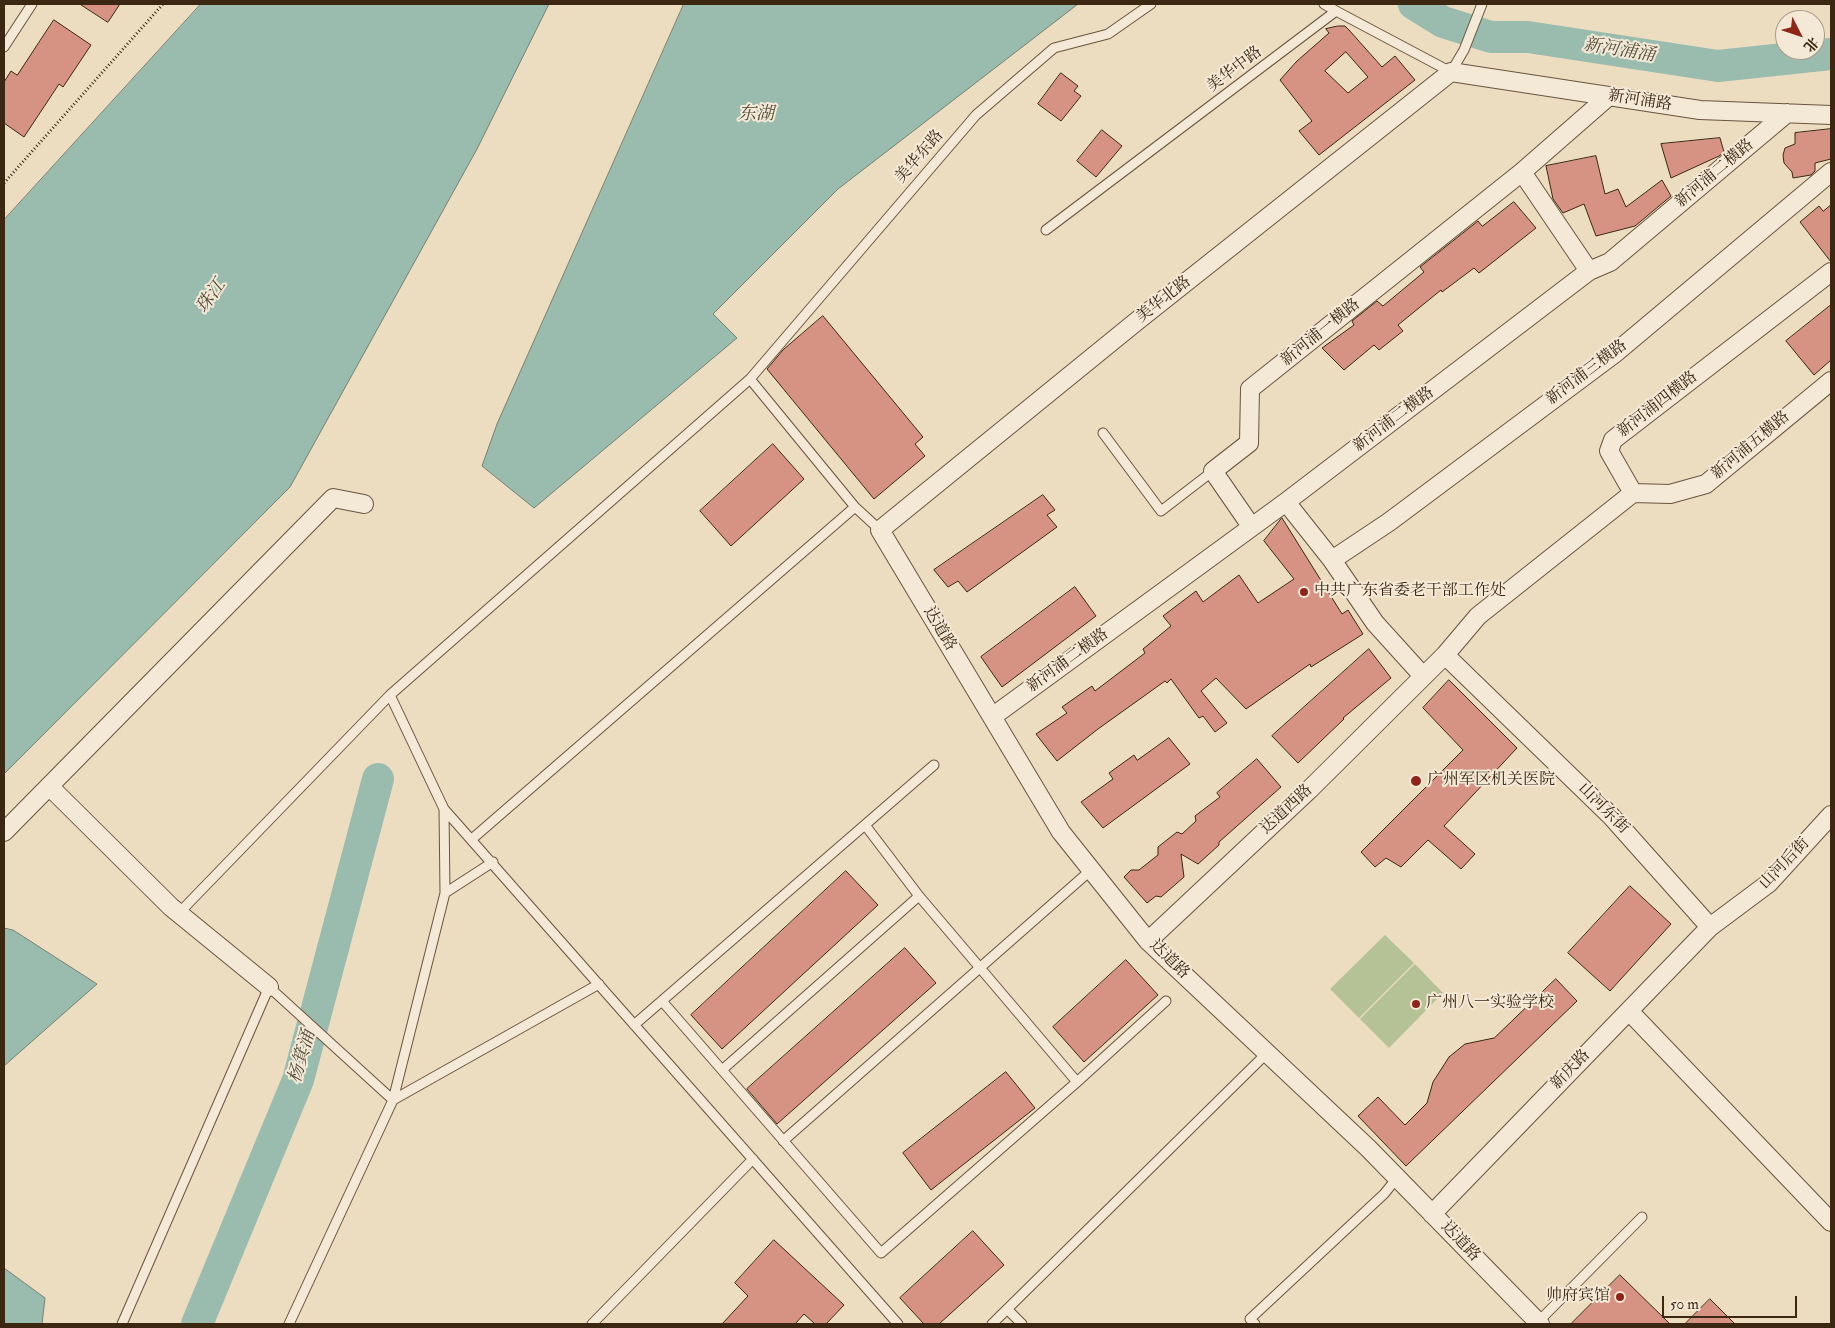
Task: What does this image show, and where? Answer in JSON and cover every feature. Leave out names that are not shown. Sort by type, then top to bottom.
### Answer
[{"type":"street","name":"新河浦路","points":[[1451,72],[1700,110],[1831,115]]},
{"type":"street","name":"美华北路","points":[[880,530],[1137,321],[1451,72]]},
{"type":"street","points":[[1590,271],[1522,172],[1609,96]]},
{"type":"street","name":"新河浦二横路","points":[[992,717],[1286,502],[1590,271],[1610,262],[1787,113]]},
{"type":"street","name":"新河浦一横路","points":[[1213,471],[1249,442],[1250,389],[1522,172]]},
{"type":"street","name":"新河浦三横路","points":[[1332,560],[1389,522],[1614,354],[1831,172]]},
{"type":"street","name":"新河浦四横路","points":[[1633,493],[1608,451],[1613,440],[1831,272]]},
{"type":"street","name":"新河浦五横路","points":[[1633,493],[1670,494],[1706,484],[1831,381]]},
{"type":"street","points":[[1213,471],[1251,526]]},
{"type":"street","points":[[1286,502],[1332,560],[1375,623],[1423,676],[1445,655],[1478,616],[1633,493]]},
{"type":"street","points":[[4,832],[333,498],[364,504]]},
{"type":"street","name":"达道路","points":[[880,530],[1061,832],[1148,941],[1397,1178],[1539,1323]]},
{"type":"street","name":"山河东街","points":[[1445,655],[1611,816],[1710,927]]},
{"type":"street","name":"达道西路","points":[[1148,941],[1309,790],[1423,676]]},
{"type":"street","points":[[49,786],[179,913],[269,987]]},
{"type":"street","name":"山河后街","points":[[1710,927],[1769,883],[1831,815]]},
{"type":"street","name":"新庆路","points":[[1432,1214],[1710,927]]},
{"type":"street","points":[[1629,1011],[1831,1222]]},
{"type":"lane","points":[[4,47],[32,4]]},
{"type":"lane","name":"美华东路","points":[[179,913],[390,695],[750,379],[976,115],[1054,48],[1108,34],[1151,4]]},
{"type":"lane","points":[[1324,4],[1451,72],[1464,50],[1480,8]]},
{"type":"lane","name":"美华中路","points":[[1046,230],[1336,11]]},
{"type":"lane","points":[[750,379],[855,507],[880,530]]},
{"type":"lane","points":[[1103,433],[1161,511],[1213,471]]},
{"type":"lane","points":[[472,839],[855,507]]},
{"type":"lane","points":[[390,695],[444,809],[493,862],[898,1324]]},
{"type":"lane","points":[[634,1025],[934,765]]},
{"type":"lane","points":[[289,1324],[393,1100],[445,893],[444,809]]},
{"type":"lane","points":[[865,825],[920,896],[1076,1082]]},
{"type":"lane","points":[[445,893],[493,862]]},
{"type":"lane","points":[[784,1141],[1091,870]]},
{"type":"lane","points":[[722,1070],[920,896]]},
{"type":"lane","points":[[393,1100],[599,984]]},
{"type":"lane","points":[[122,1324],[269,987],[393,1100]]},
{"type":"lane","points":[[662,1001],[881,1253],[1166,1001]]},
{"type":"lane","points":[[992,1324],[1267,1053]]},
{"type":"lane","points":[[592,1324],[753,1159]]},
{"type":"lane","points":[[1255,1324],[1250,1319],[1384,1194],[1397,1178]]},
{"type":"lane","points":[[1539,1323],[1642,1217]]},
{"type":"lane","points":[[1007,1309],[1022,1324]]},
{"type":"path","points":[[4,183],[163,4]]},
{"type":"green space","points":[[1385,935],[1414,963],[1359,1018],[1330,989]]},
{"type":"green space","points":[[1415,964],[1443,993],[1389,1048],[1360,1019]]},
{"type":"water","name":"珠江","points":[[201,4],[549,4],[477,149],[290,487],[4,774],[4,220]]},
{"type":"water","name":"东湖","points":[[684,4],[1078,4],[838,189],[713,314],[737,338],[534,508],[482,466],[497,424]]},
{"type":"water","points":[[4,928],[13,930],[97,984],[4,1066]]},
{"type":"water","points":[[4,1268],[45,1298],[42,1324],[4,1324]]},
{"type":"building","points":[[80,4],[120,4],[108,22]]},
{"type":"building","points":[[54,20],[91,45],[63,87],[59,84],[24,137],[4,123],[4,82],[11,71],[17,75]]},
{"type":"building","points":[[1345,26],[1382,67],[1395,56],[1415,80],[1319,155],[1299,131],[1312,121],[1280,80],[1297,61],[1329,33],[1326,29]],"holes":[[[1346,52],[1368,77],[1348,93],[1325,71]]]},
{"type":"building","points":[[1061,73],[1078,86],[1074,91],[1081,96],[1061,121],[1038,104]]},
{"type":"building","points":[[1831,129],[1831,159],[1815,163],[1815,171],[1811,175],[1793,178],[1792,172],[1784,163],[1783,155],[1785,148],[1795,144],[1795,133]]},
{"type":"building","points":[[1102,130],[1122,146],[1096,177],[1077,161]]},
{"type":"building","points":[[1720,138],[1724,152],[1671,178],[1661,144]]},
{"type":"building","points":[[1596,156],[1605,194],[1618,189],[1626,207],[1662,180],[1671,196],[1635,226],[1596,236],[1584,204],[1563,213],[1553,199],[1546,166]]},
{"type":"building","points":[[1514,202],[1536,228],[1479,273],[1474,268],[1442,292],[1441,290],[1398,325],[1403,331],[1379,350],[1374,345],[1344,370],[1322,348],[1354,325],[1352,321],[1377,301],[1383,306],[1424,272],[1420,267],[1478,221],[1482,226]]},
{"type":"building","points":[[1831,205],[1831,262],[1800,222],[1819,206],[1823,211]]},
{"type":"building","points":[[1831,305],[1831,360],[1814,375],[1786,341]]},
{"type":"building","points":[[823,316],[923,437],[915,444],[925,456],[874,499],[767,369],[783,350]]},
{"type":"building","points":[[773,444],[804,479],[731,546],[700,511]]},
{"type":"building","points":[[1043,495],[1055,510],[1047,515],[1057,527],[967,592],[958,581],[948,587],[934,570]]},
{"type":"building","points":[[1282,518],[1342,614],[1348,610],[1363,634],[1311,667],[1310,664],[1246,709],[1216,678],[1201,691],[1227,723],[1215,732],[1203,716],[1199,718],[1171,679],[1167,683],[1165,681],[1098,729],[1057,761],[1036,734],[1067,713],[1062,707],[1092,686],[1095,691],[1145,653],[1143,649],[1171,626],[1163,616],[1196,591],[1203,602],[1239,575],[1258,603],[1294,579],[1264,541]]},
{"type":"building","points":[[1075,587],[1096,616],[1002,687],[981,657]]},
{"type":"building","points":[[1369,649],[1391,678],[1343,718],[1298,763],[1272,736]]},
{"type":"building","points":[[1449,680],[1517,748],[1444,826],[1475,854],[1461,869],[1428,840],[1401,867],[1386,858],[1375,867],[1361,852],[1463,750],[1423,708]]},
{"type":"building","points":[[1169,738],[1190,764],[1103,828],[1081,802],[1113,779],[1109,773],[1134,755],[1137,760]]},
{"type":"building","points":[[1257,759],[1281,787],[1219,842],[1219,845],[1198,864],[1181,854],[1184,877],[1161,897],[1156,896],[1147,903],[1124,877],[1131,870],[1139,870],[1158,855],[1158,847],[1177,832],[1182,834],[1196,821],[1195,816],[1220,797],[1217,793]]},
{"type":"building","points":[[846,871],[878,905],[722,1049],[691,1015]]},
{"type":"building","points":[[1630,886],[1671,924],[1610,991],[1568,953]]},
{"type":"building","points":[[905,948],[936,983],[777,1124],[747,1089]]},
{"type":"building","points":[[1126,960],[1158,995],[1084,1062],[1053,1027]]},
{"type":"building","points":[[1556,979],[1577,1001],[1406,1166],[1358,1116],[1378,1097],[1405,1125],[1427,1103],[1433,1082],[1449,1057],[1465,1044],[1494,1038]]},
{"type":"building","points":[[1006,1072],[1035,1108],[931,1190],[903,1153]]},
{"type":"building","points":[[973,1231],[1004,1265],[939,1324],[924,1324],[900,1298]]},
{"type":"building","points":[[774,1240],[844,1305],[826,1324],[815,1324],[804,1314],[795,1324],[722,1324],[748,1296],[735,1283]]},
{"type":"building","name":"帅府宾馆","points":[[1620,1275],[1670,1324],[1571,1324]]},
{"type":"building","points":[[1710,1299],[1735,1324],[1685,1324]]},
{"type":"waterway","name":"新河浦涌","points":[[1414,4],[1443,22],[1491,37],[1528,37],[1718,66],[1831,54]]},
{"type":"waterway","name":"杨箕涌","points":[[197,1324],[298,1080],[378,779]]},
{"type":"place","name":"中共广东省委老干部工作处","points":[[1304,592]]},
{"type":"place","name":"广州军区机关医院","points":[[1416,781]]},
{"type":"place","name":"广州八一实验学校","points":[[1416,1004]]},
{"type":"place","name":"帅府宾馆","points":[[1620,1297]]}]
